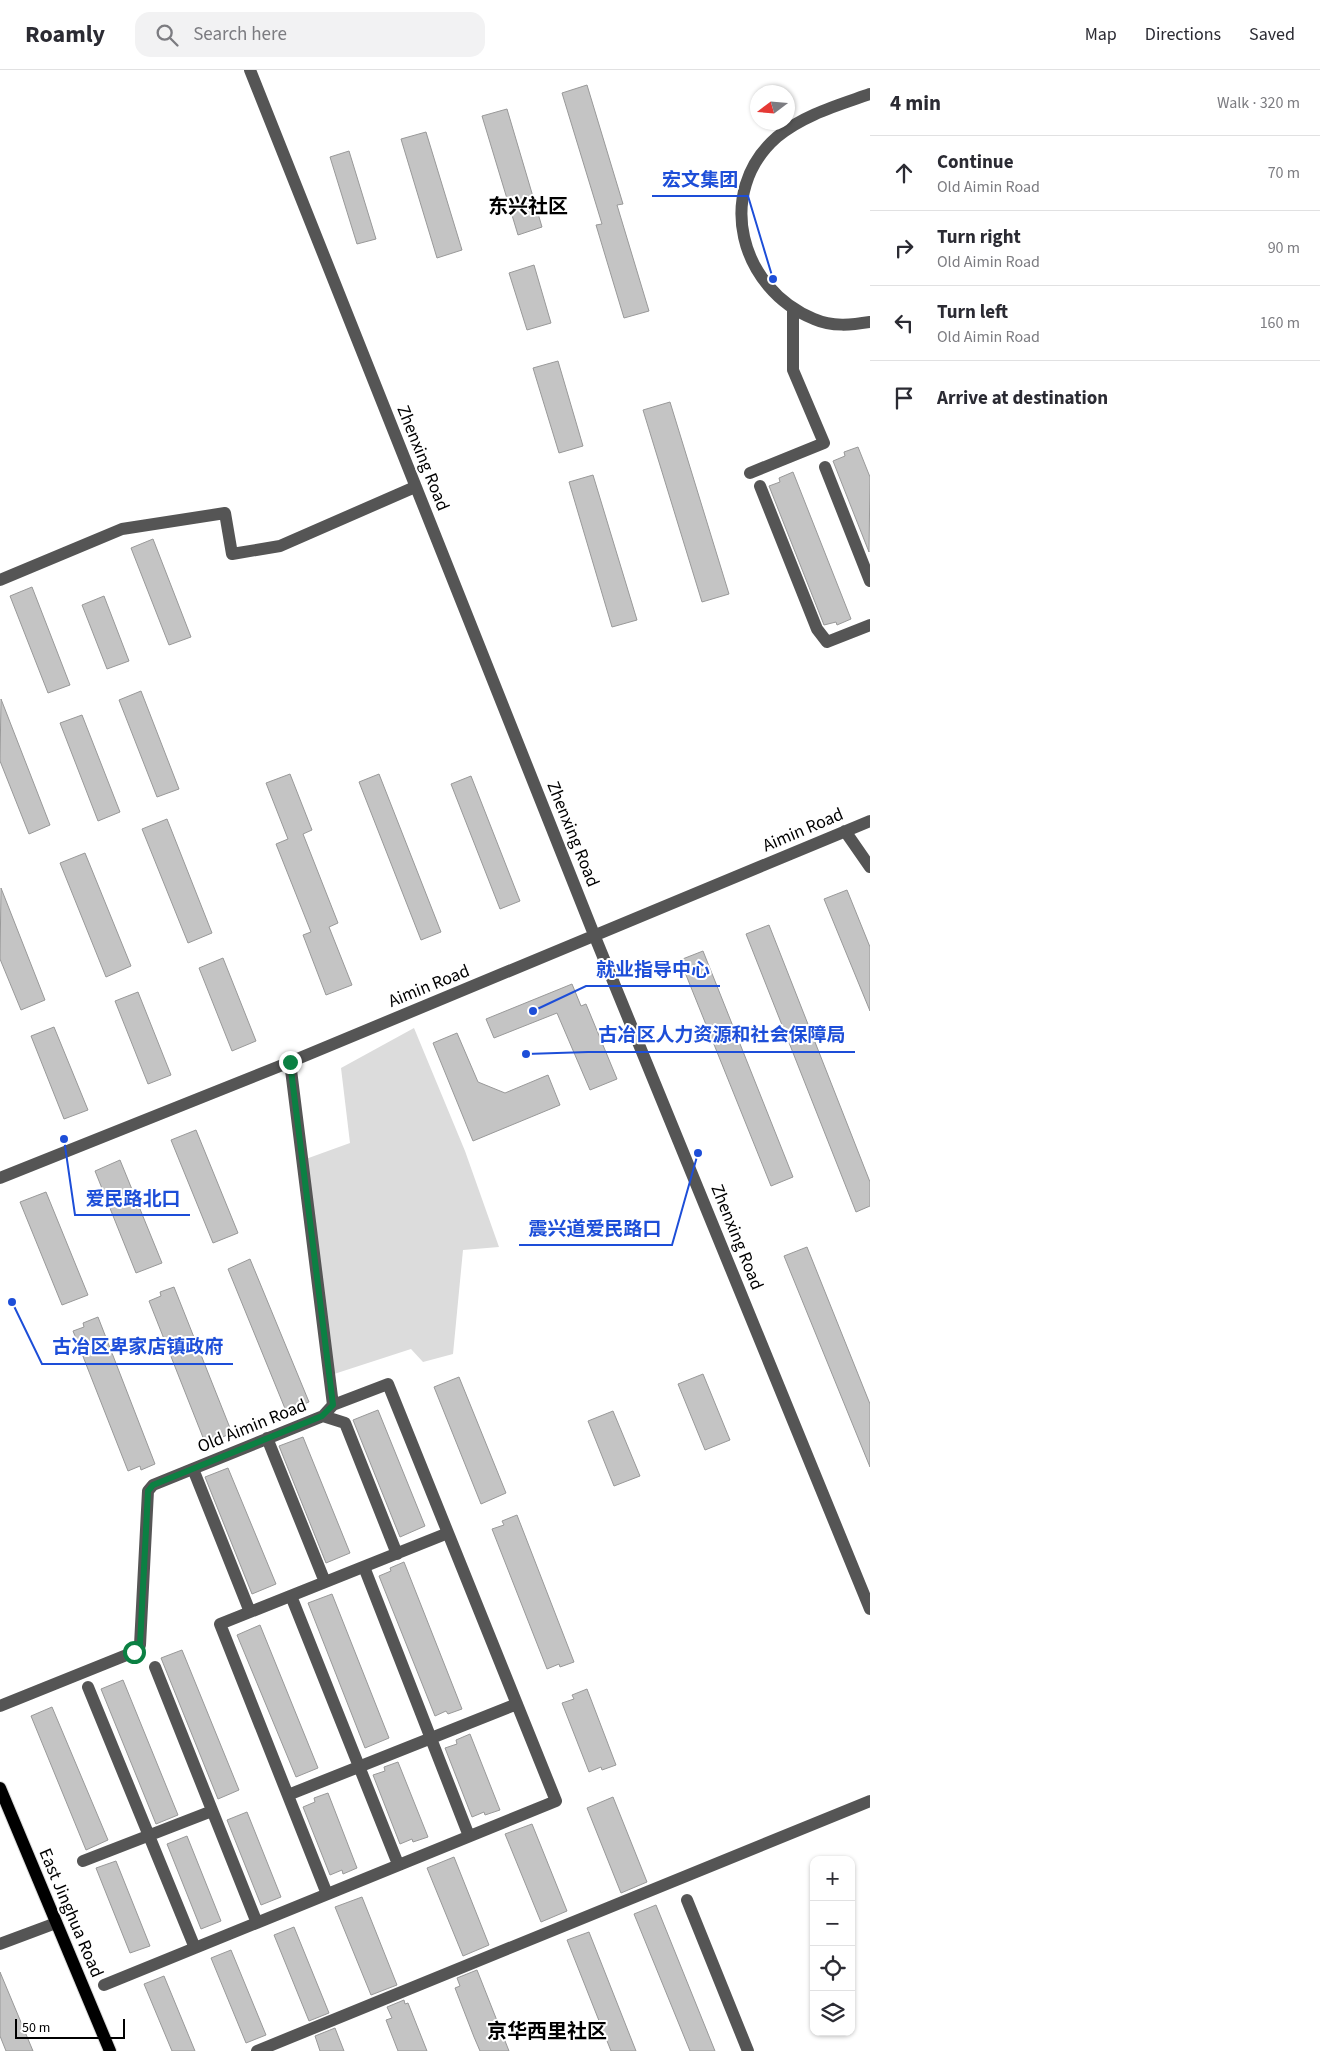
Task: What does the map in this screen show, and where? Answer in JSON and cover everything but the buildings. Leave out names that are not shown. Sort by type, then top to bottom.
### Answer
[{"type":"main road","name":"East Jinghua Road","points":[[1,1794],[110,2051]]},
{"type":"street","name":"Zhenxing Road","points":[[250,70],[595,937],[870,1609]]},
{"type":"street","points":[[870,94],[804,119],[777,137],[757,161],[744,191],[741,223],[748,255],[763,283],[787,306],[815,320],[847,326],[870,322]]},
{"type":"street","points":[[750,473],[824,443],[793,370],[794,309]]},
{"type":"street","points":[[825,467],[870,581]]},
{"type":"street","points":[[760,486],[817,629],[826,642],[870,625]]},
{"type":"street","points":[[0,580],[122,529],[225,513],[232,554],[280,546],[415,487]]},
{"type":"street","name":"Aimin Road","points":[[0,1178],[595,937],[870,821]]},
{"type":"street","points":[[845,831],[870,867]]},
{"type":"street","name":"Old Aimin Road","points":[[0,1706],[134,1652],[140,1645],[148,1491],[153,1485],[322,1416],[333,1405],[290,1062]]},
{"type":"street","points":[[104,1985],[556,1801],[388,1384],[333,1405]]},
{"type":"street","points":[[322,1416],[345,1423],[397,1554]]},
{"type":"street","points":[[267,1438],[326,1582]]},
{"type":"street","points":[[193,1469],[250,1612]]},
{"type":"street","points":[[327,1894],[220,1624],[448,1533]]},
{"type":"street","points":[[364,1567],[469,1836]]},
{"type":"street","points":[[291,1596],[398,1864]]},
{"type":"street","points":[[155,1667],[257,1923]]},
{"type":"street","points":[[88,1687],[194,1948]]},
{"type":"street","points":[[288,1795],[517,1704]]},
{"type":"street","points":[[257,2051],[870,1801]]},
{"type":"street","points":[[83,1861],[212,1811]]},
{"type":"street","points":[[687,1900],[748,2051]]},
{"type":"street","points":[[0,1944],[56,1923]]},
{"type":"shaded area","points":[[414,1028],[465,1151],[499,1247],[463,1250],[453,1354],[423,1362],[411,1349],[331,1375],[303,1160],[350,1143],[341,1068]]},
{"type":"place","name":"宏文集团","points":[[773,279]]},
{"type":"place","name":"就业指导中心","points":[[533,1011]]},
{"type":"place","name":"古冶区人力资源和社会保障局","points":[[526,1054]]},
{"type":"place","name":"爱民路北口","points":[[64,1139]]},
{"type":"place","name":"震兴道爱民路口","points":[[698,1153]]},
{"type":"place","name":"古冶区卑家店镇政府","points":[[12,1302]]},
{"type":"district","name":"东兴社区","points":[[528,207]]},
{"type":"district","name":"京华西里社区","points":[[547,2032]]},
{"type":"route","points":[[134,1652],[140,1645],[148,1491],[153,1485],[322,1416],[333,1405],[290,1062]]}]
